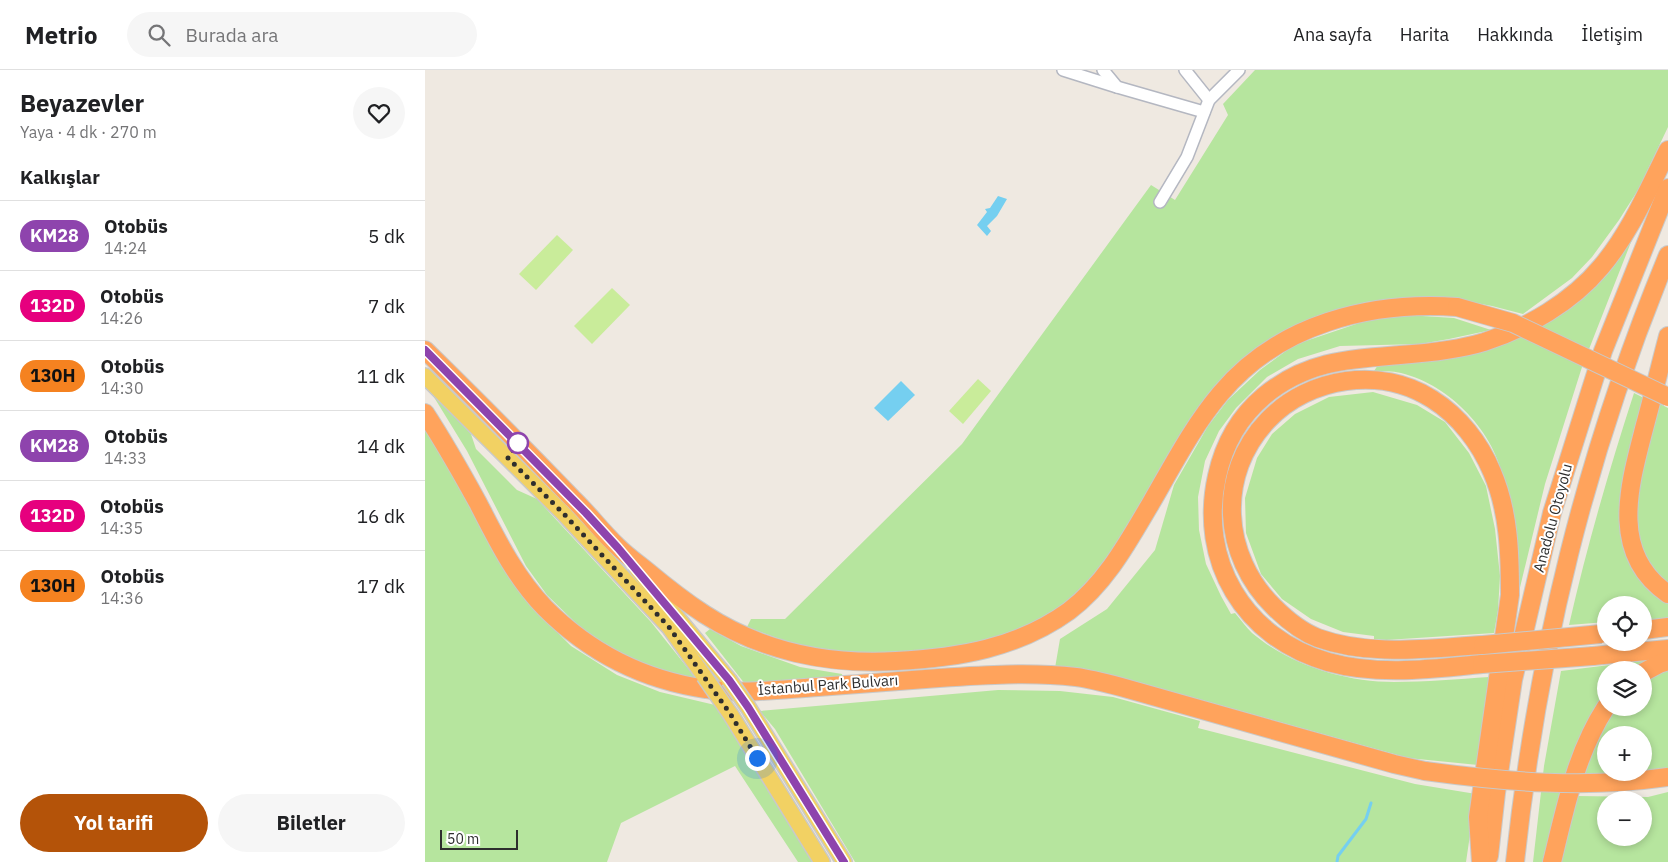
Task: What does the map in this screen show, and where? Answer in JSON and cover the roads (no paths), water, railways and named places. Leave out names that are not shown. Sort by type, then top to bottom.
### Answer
[{"type":"highway","points":[[1668,150],[1635,216],[1601,268],[1576,292],[1541,317],[1483,342],[1428,352],[1346,359],[1323,364],[1276,387],[1249,410],[1235,427],[1225,449],[1213,491],[1212,515],[1217,554],[1224,576],[1246,610],[1281,641],[1327,662],[1371,670],[1421,670],[1668,649]]},
{"type":"highway","name":"Anadolu Otoyolu","points":[[1489,862],[1496,793],[1513,680],[1552,513],[1603,351],[1668,188]]},
{"type":"highway","name":"Anadolu Otoyolu","points":[[1515,862],[1539,688],[1571,541],[1595,455],[1629,355],[1668,255]]},
{"type":"highway","points":[[425,350],[575,501],[618,548],[675,594],[703,614],[757,642],[787,651],[848,661],[881,662],[952,657],[998,647],[1034,632],[1064,614],[1086,596],[1123,550],[1194,430],[1222,392],[1241,372],[1283,342],[1334,319],[1380,309],[1429,305],[1457,307],[1513,323],[1668,397]]},
{"type":"highway","points":[[1668,336],[1635,465],[1627,519],[1630,538],[1642,568],[1668,594]]},
{"type":"highway","points":[[1481,862],[1478,817],[1503,643],[1510,595],[1508,538],[1493,473],[1472,436],[1445,408],[1415,390],[1390,383],[1357,379],[1329,384],[1312,390],[1296,398],[1268,420],[1256,434],[1237,474],[1232,492],[1231,515],[1235,539],[1244,565],[1253,581],[1269,602],[1292,623],[1316,637],[1358,648],[1399,650],[1483,645],[1503,643],[1597,634]]},
{"type":"highway","name":"İstanbul Park Bulvarı","points":[[425,413],[462,473],[507,559],[526,586],[545,607],[586,643],[624,665],[655,677],[679,684],[723,691],[775,690],[959,677],[1033,675],[1078,677],[1121,686],[1380,760],[1425,770],[1508,781],[1551,783],[1598,784],[1634,782],[1668,776]]},
{"type":"highway","points":[[1652,629],[1668,628]]},
{"type":"highway","points":[[1652,668],[1668,661]]},
{"type":"highway","points":[[1552,862],[1566,804],[1589,736],[1601,716]]},
{"type":"main road","points":[[425,376],[563,513],[669,627],[731,715],[822,862]]},
{"type":"main road","name":"İstanbul Park Bulvarı","points":[[618,548],[729,680],[748,707],[844,862]]},
{"type":"street","points":[[1063,70],[1204,112]]},
{"type":"street","points":[[1103,70],[1117,87]]},
{"type":"street","points":[[1185,70],[1209,100]]},
{"type":"street","points":[[1160,202],[1187,157],[1209,100],[1239,70]]},
{"type":"water","points":[[998,196],[1007,199],[997,216],[987,226],[991,231],[987,236],[977,225],[987,212],[985,209],[990,208]]},
{"type":"water","points":[[901,381],[915,395],[888,421],[874,408]]},
{"type":"waterway","points":[[1337,862],[1338,856],[1366,819],[1371,803]]}]
